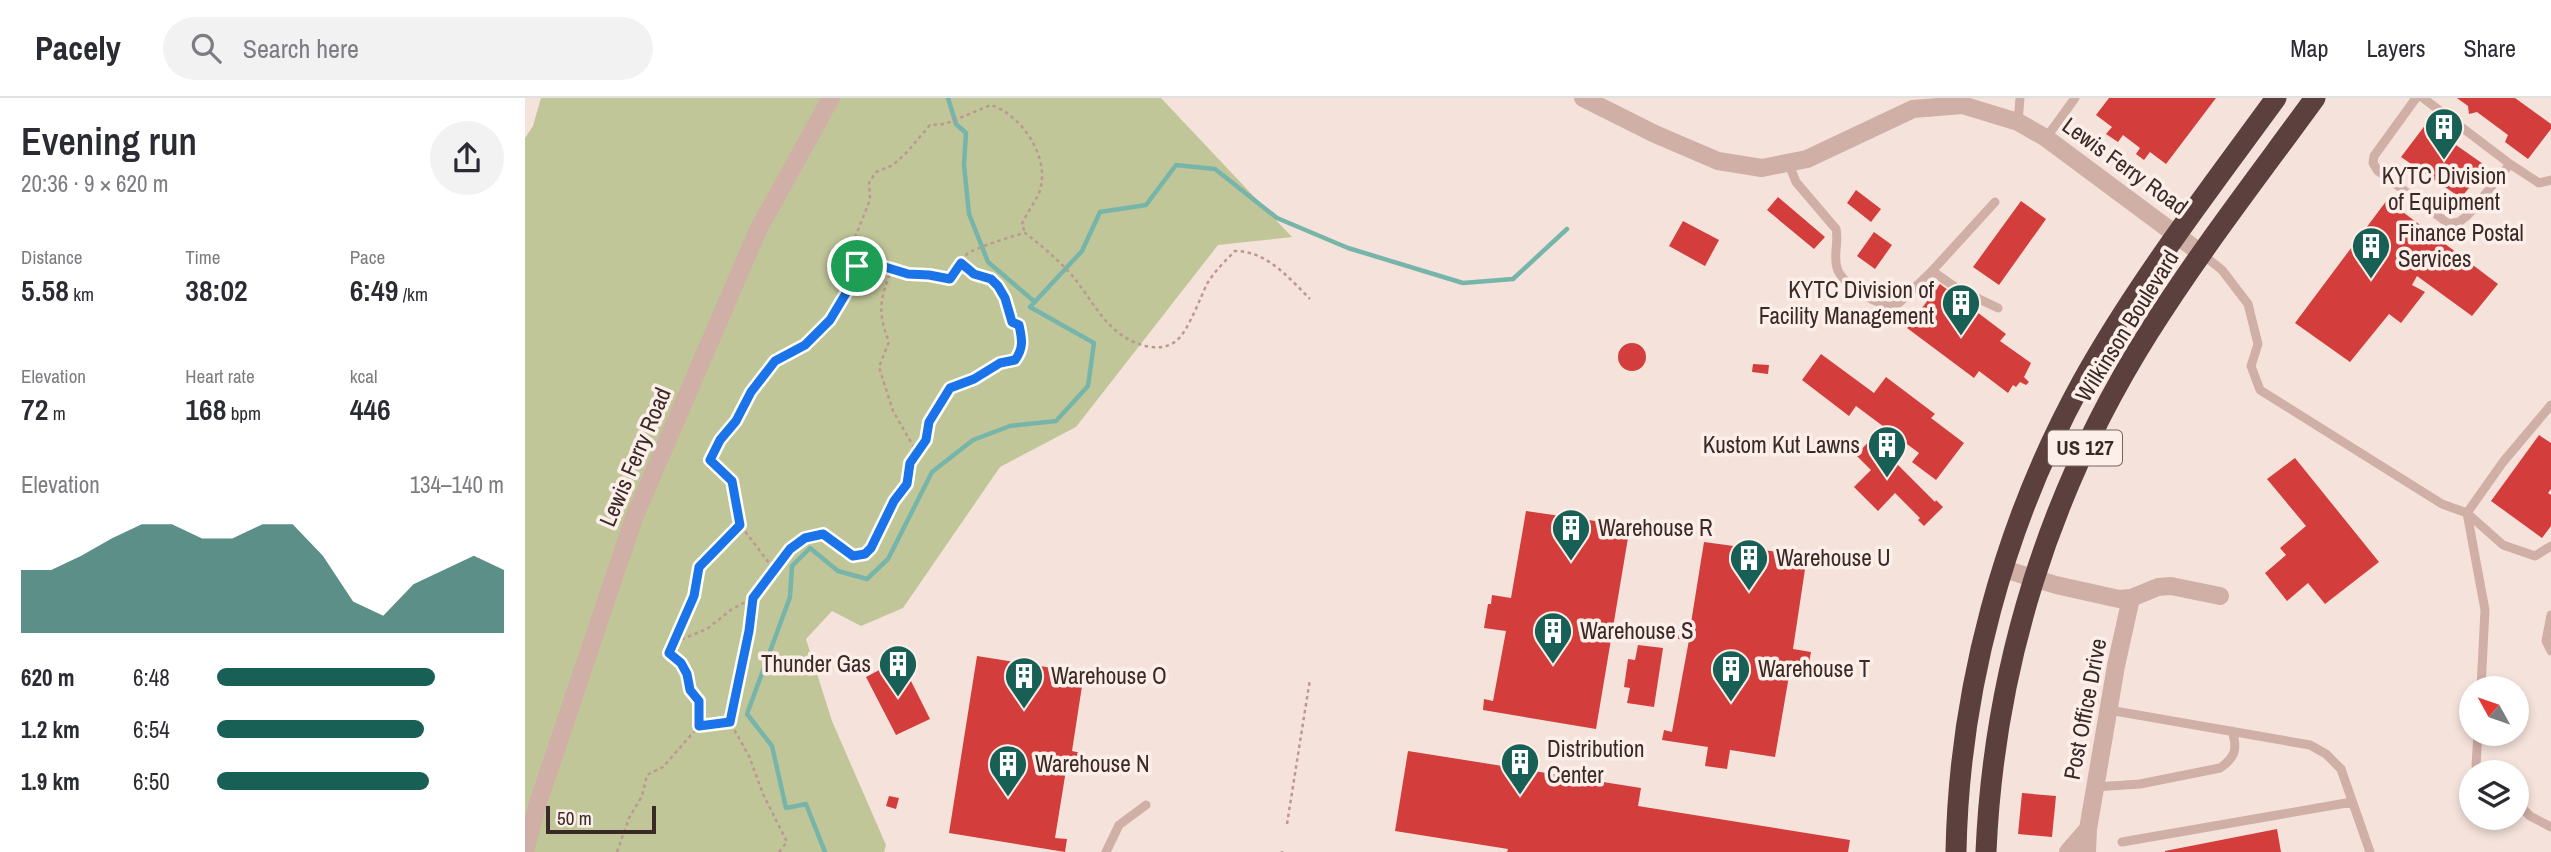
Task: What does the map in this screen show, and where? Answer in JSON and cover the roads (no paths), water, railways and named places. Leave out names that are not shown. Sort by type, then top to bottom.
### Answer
[{"type":"highway","name":"Wilkinson Boulevard","points":[[1956,852],[1967,722],[1985,636],[2027,500],[2068,409],[2112,332],[2276,98]]},
{"type":"highway","name":"Wilkinson Boulevard","points":[[1986,852],[1991,782],[2002,705],[2019,628],[2034,577],[2071,477],[2101,415],[2149,332],[2315,98]]},
{"type":"street","name":"Lewis Ferry Road","points":[[525,852],[537,806],[634,518],[758,230],[831,98]]},
{"type":"street","name":"Lewis Ferry Road","points":[[1583,98],[1655,134],[1718,160],[1762,168],[1807,159],[1913,109],[1962,105],[2018,122],[2046,138],[2202,254]]},
{"type":"street","points":[[2004,569],[2119,599],[2131,598],[2158,587],[2171,586],[2220,596]]},
{"type":"street","name":"Post Office Drive","points":[[2087,852],[2095,787],[2131,598]]},
{"type":"street","points":[[2068,852],[2088,829]]},
{"type":"lane","points":[[2018,122],[2020,98]]},
{"type":"lane","points":[[2046,138],[2075,98]]},
{"type":"lane","points":[[2416,98],[2374,156],[2373,163],[2378,171],[2449,224],[2459,222],[2467,215],[2510,164]]},
{"type":"lane","points":[[2423,98],[2539,183],[2551,180]]},
{"type":"lane","points":[[1788,162],[1796,182],[1836,229],[1836,266],[1840,275],[1852,286],[1887,306],[1895,306],[1932,271],[1995,202]]},
{"type":"lane","points":[[2202,254],[2222,270],[2248,303],[2258,344],[2251,366],[2260,390],[2442,504],[2467,513],[2503,545],[2535,556],[2551,546]]},
{"type":"lane","points":[[1932,271],[1958,289],[1998,308]]},
{"type":"lane","points":[[2482,676],[2485,610],[2467,513],[2503,462],[2551,405]]},
{"type":"lane","points":[[2551,615],[2546,641],[2551,651]]},
{"type":"lane","points":[[2109,710],[2310,745],[2326,754],[2341,769],[2370,852]]},
{"type":"lane","points":[[2095,787],[2140,784],[2220,768],[2231,760],[2236,750],[2232,731]]},
{"type":"lane","points":[[2122,842],[2352,802]]},
{"type":"lane","points":[[1106,852],[1119,825],[1146,805]]},
{"type":"lane","points":[[2529,815],[2551,827]]},
{"type":"waterway","points":[[948,98],[956,124],[966,133],[964,165],[969,214],[988,262],[1035,302]]},
{"type":"waterway","points":[[825,852],[806,804],[786,808],[772,746],[747,714],[790,597],[792,566],[810,548],[838,571],[867,579],[888,559],[932,472],[973,440],[1010,426],[1056,421],[1088,386],[1094,343],[1030,307],[1082,251],[1100,212],[1146,205],[1176,165],[1215,169],[1277,218],[1348,248],[1463,283],[1513,279],[1567,229]]},
{"type":"place","name":"KYTC Division of Equipment","points":[[2444,161]]},
{"type":"place","name":"Finance Postal Services","points":[[2371,280]]},
{"type":"place","name":"KYTC Division of Facility Management","points":[[1961,337]]},
{"type":"place","name":"Kustom Kut Lawns","points":[[1887,479]]},
{"type":"place","name":"Warehouse R","points":[[1571,562]]},
{"type":"place","name":"Warehouse U","points":[[1749,592]]},
{"type":"place","name":"Warehouse S","points":[[1553,665]]},
{"type":"place","name":"Thunder Gas","points":[[898,698]]},
{"type":"place","name":"Warehouse T","points":[[1731,703]]},
{"type":"place","name":"Warehouse O","points":[[1024,710]]},
{"type":"place","name":"Distribution Center","points":[[1520,796]]},
{"type":"place","name":"Warehouse N","points":[[1008,798]]}]
